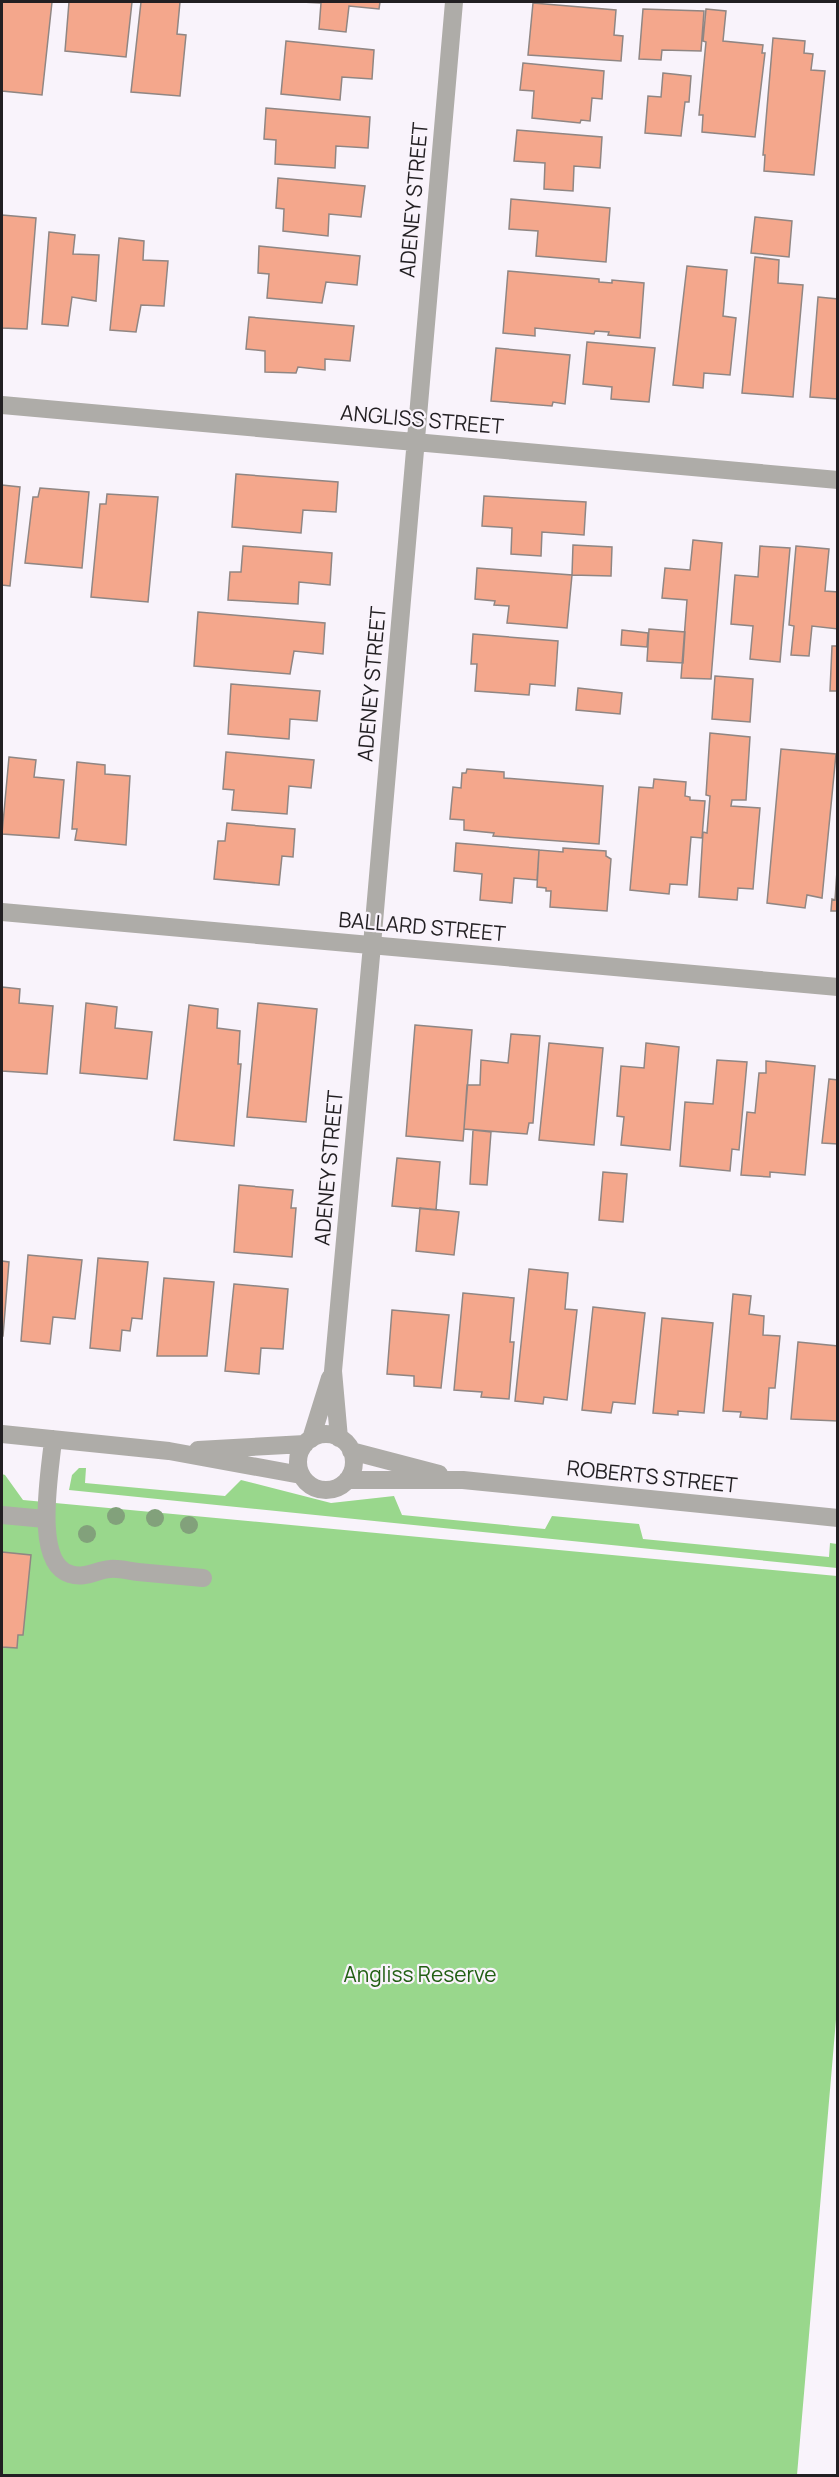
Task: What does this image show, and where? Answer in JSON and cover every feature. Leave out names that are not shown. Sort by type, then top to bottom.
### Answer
[{"type":"street","name":"ADENEY STREET","points":[[308,1441],[333,1371],[454,2]]},
{"type":"street","name":"ANGLISS STREET","points":[[2,405],[837,480]]},
{"type":"street","name":"BALLARD STREET","points":[[2,912],[837,987]]},
{"type":"street","name":"ADENEY STREET","points":[[333,1371],[345,1444]]},
{"type":"street","points":[[2,1434],[169,1452],[301,1475]]},
{"type":"street","points":[[169,1452],[308,1441],[330,1435],[345,1444],[353,1467],[347,1480],[332,1490],[323,1490],[306,1483],[301,1475],[298,1459],[308,1441]]},
{"type":"street","points":[[53,1439],[45,1519],[55,1562],[69,1574],[82,1576],[111,1569],[203,1578]]},
{"type":"street","name":"ROBERTS STREET","points":[[345,1444],[463,1480]]},
{"type":"street","name":"ROBERTS STREET","points":[[347,1480],[463,1480],[837,1518]]},
{"type":"street","points":[[2,1515],[45,1519]]},
{"type":"green space","points":[[79,1468],[86,1468],[85,1483],[225,1496],[241,1480],[331,1503],[394,1496],[402,1515],[545,1529],[552,1516],[639,1524],[643,1539],[829,1557],[830,1543],[837,1544],[837,1568],[69,1490],[72,1475]]},
{"type":"green space","name":"Angliss Reserve","points":[[2,1474],[23,1500],[837,1576],[837,2008],[797,2475],[2,2476]]},
{"type":"building","points":[[2,2],[52,2],[42,95],[2,91]]},
{"type":"building","points":[[69,2],[132,2],[126,57],[65,51]]},
{"type":"building","points":[[141,2],[180,2],[177,34],[186,35],[180,96],[131,92]]},
{"type":"building","points":[[301,2],[380,2],[379,9],[349,6],[346,32],[319,29],[321,3]]},
{"type":"building","points":[[533,3],[616,10],[614,35],[623,36],[621,61],[528,55]]},
{"type":"building","points":[[643,9],[704,11],[701,51],[662,50],[661,60],[639,59]]},
{"type":"building","points":[[706,9],[726,11],[723,41],[763,45],[762,53],[765,53],[755,137],[702,132],[703,115],[699,115],[706,42],[703,41]]},
{"type":"building","points":[[773,38],[805,41],[804,53],[813,54],[811,70],[825,71],[814,175],[764,171],[765,155],[763,155]]},
{"type":"building","points":[[286,41],[374,50],[372,79],[342,77],[340,100],[281,94]]},
{"type":"building","points":[[523,63],[604,71],[602,99],[592,98],[590,121],[581,120],[580,123],[532,118],[534,91],[520,90]]},
{"type":"building","points":[[663,73],[691,76],[689,102],[685,102],[681,136],[645,133],[648,96],[661,97]]},
{"type":"building","points":[[266,108],[370,117],[368,148],[336,146],[335,168],[275,164],[276,140],[264,139]]},
{"type":"building","points":[[517,130],[602,137],[600,168],[574,166],[573,191],[544,189],[545,163],[514,161]]},
{"type":"building","points":[[278,178],[365,186],[361,217],[329,214],[328,236],[283,231],[284,209],[276,208]]},
{"type":"building","points":[[511,199],[610,208],[606,262],[536,256],[538,231],[509,229]]},
{"type":"building","points":[[2,215],[36,218],[27,329],[2,328]]},
{"type":"building","points":[[755,217],[792,221],[789,257],[751,253]]},
{"type":"building","points":[[49,232],[75,235],[73,254],[99,255],[96,301],[72,297],[68,326],[42,324]]},
{"type":"building","points":[[119,238],[144,241],[143,260],[168,261],[164,306],[141,305],[136,332],[110,330]]},
{"type":"building","points":[[259,246],[360,256],[357,285],[326,282],[322,303],[267,298],[269,274],[258,273]]},
{"type":"building","points":[[755,257],[779,260],[778,283],[803,285],[793,397],[742,393]]},
{"type":"building","points":[[687,266],[727,270],[723,316],[736,318],[730,375],[704,373],[703,388],[673,385]]},
{"type":"building","points":[[508,271],[599,279],[599,282],[612,283],[612,280],[644,283],[640,338],[608,335],[609,332],[595,331],[594,334],[535,328],[535,336],[503,333]]},
{"type":"building","points":[[818,297],[838,299],[838,399],[810,397]]},
{"type":"building","points":[[249,317],[354,326],[350,361],[325,359],[325,370],[298,367],[296,373],[265,372],[265,351],[246,349]]},
{"type":"building","points":[[587,342],[655,348],[649,402],[611,399],[612,387],[583,384]]},
{"type":"building","points":[[496,348],[570,355],[565,404],[553,402],[552,406],[491,401]]},
{"type":"building","points":[[236,474],[338,482],[336,512],[303,510],[301,533],[232,527]]},
{"type":"building","points":[[2,485],[20,487],[10,586],[2,585]]},
{"type":"building","points":[[40,488],[89,492],[82,568],[25,563],[33,497],[38,497]]},
{"type":"building","points":[[107,494],[158,497],[148,602],[91,597],[100,504],[106,504]]},
{"type":"building","points":[[484,496],[586,502],[584,535],[542,532],[541,556],[511,554],[512,528],[482,526]]},
{"type":"building","points":[[693,540],[722,543],[711,679],[681,678],[687,600],[662,598],[665,568],[690,570]]},
{"type":"building","points":[[573,545],[612,547],[611,576],[572,575]]},
{"type":"building","points":[[243,546],[332,553],[330,585],[299,582],[298,604],[228,600],[230,572],[241,572]]},
{"type":"building","points":[[760,546],[790,548],[780,662],[750,659],[753,626],[731,624],[735,575],[758,577]]},
{"type":"building","points":[[796,546],[829,549],[825,591],[838,592],[838,629],[812,626],[809,656],[791,655],[794,626],[789,625]]},
{"type":"building","points":[[477,568],[572,575],[567,628],[507,623],[509,606],[494,605],[495,601],[475,599]]},
{"type":"building","points":[[198,612],[325,623],[323,654],[294,651],[290,674],[194,666]]},
{"type":"building","points":[[649,629],[685,632],[683,663],[647,661]]},
{"type":"building","points":[[622,630],[648,633],[647,647],[621,645]]},
{"type":"building","points":[[473,634],[558,641],[555,686],[530,684],[529,695],[475,691],[477,664],[471,664]]},
{"type":"building","points":[[832,646],[838,646],[838,691],[830,691]]},
{"type":"building","points":[[715,676],[753,679],[750,722],[712,719]]},
{"type":"building","points":[[231,684],[320,691],[317,721],[290,719],[289,739],[228,734]]},
{"type":"building","points":[[578,688],[622,693],[620,714],[576,710]]},
{"type":"building","points":[[710,733],[750,737],[746,800],[732,800],[731,806],[760,808],[753,889],[738,888],[737,900],[699,897],[703,832],[707,833],[710,796],[706,795]]},
{"type":"building","points":[[781,749],[836,754],[822,898],[807,895],[805,908],[767,903]]},
{"type":"building","points":[[226,752],[314,760],[311,788],[289,786],[287,814],[232,810],[234,790],[223,789]]},
{"type":"building","points":[[9,757],[36,760],[34,777],[64,780],[59,838],[2,834]]},
{"type":"building","points":[[77,762],[105,765],[105,774],[130,776],[126,845],[75,840],[77,829],[72,829]]},
{"type":"building","points":[[467,769],[504,772],[504,778],[603,786],[599,844],[493,836],[494,833],[464,830],[464,820],[450,819],[453,787],[461,788],[462,773],[466,773]]},
{"type":"building","points":[[654,779],[686,782],[685,796],[690,797],[690,800],[705,801],[702,838],[691,837],[687,885],[670,884],[669,894],[630,890],[639,787],[653,788]]},
{"type":"building","points":[[227,823],[295,829],[293,857],[282,856],[279,885],[214,879],[218,841],[225,841]]},
{"type":"building","points":[[456,843],[539,850],[537,880],[514,878],[512,903],[480,900],[482,874],[454,871]]},
{"type":"building","points":[[563,848],[606,851],[606,856],[611,859],[607,911],[550,907],[551,891],[537,887],[539,850],[563,852]]},
{"type":"building","points":[[837,871],[838,911],[831,911],[832,899],[835,900]]},
{"type":"building","points":[[2,987],[20,989],[19,1003],[53,1006],[47,1074],[2,1071]]},
{"type":"building","points":[[86,1003],[117,1007],[115,1028],[152,1032],[147,1079],[80,1073]]},
{"type":"building","points":[[258,1003],[317,1009],[306,1122],[247,1117]]},
{"type":"building","points":[[189,1005],[218,1009],[217,1028],[240,1031],[238,1064],[241,1064],[234,1146],[174,1140]]},
{"type":"building","points":[[415,1025],[472,1030],[463,1141],[406,1136]]},
{"type":"building","points":[[511,1034],[540,1036],[533,1123],[529,1123],[527,1134],[464,1129],[467,1085],[480,1085],[481,1060],[508,1063]]},
{"type":"building","points":[[549,1043],[603,1048],[594,1145],[539,1140]]},
{"type":"building","points":[[646,1043],[679,1047],[670,1150],[621,1145],[624,1117],[617,1116],[621,1066],[644,1068]]},
{"type":"building","points":[[717,1060],[747,1062],[739,1150],[732,1149],[730,1171],[680,1166],[685,1102],[713,1104]]},
{"type":"building","points":[[766,1061],[815,1066],[805,1175],[770,1172],[770,1177],[741,1175],[747,1112],[755,1113],[759,1073],[766,1073]]},
{"type":"building","points":[[829,1079],[838,1080],[838,1144],[822,1143]]},
{"type":"building","points":[[473,1130],[491,1132],[487,1185],[470,1184]]},
{"type":"building","points":[[397,1158],[440,1162],[436,1210],[392,1206]]},
{"type":"building","points":[[603,1172],[627,1174],[623,1222],[599,1220]]},
{"type":"building","points":[[239,1185],[293,1190],[291,1208],[296,1208],[292,1257],[234,1252]]},
{"type":"building","points":[[420,1208],[459,1212],[454,1255],[416,1251]]},
{"type":"building","points":[[28,1255],[82,1260],[75,1319],[53,1317],[50,1344],[21,1341]]},
{"type":"building","points":[[98,1258],[148,1262],[142,1319],[132,1318],[130,1331],[122,1330],[120,1351],[90,1348]]},
{"type":"building","points":[[2,1261],[9,1262],[3,1336],[2,1336]]},
{"type":"building","points":[[529,1269],[568,1273],[565,1309],[577,1310],[567,1400],[544,1397],[543,1404],[515,1401]]},
{"type":"building","points":[[164,1278],[214,1282],[207,1356],[157,1356]]},
{"type":"building","points":[[234,1284],[288,1289],[283,1349],[261,1348],[259,1374],[225,1371]]},
{"type":"building","points":[[463,1293],[514,1298],[510,1342],[514,1342],[509,1399],[481,1397],[482,1392],[454,1390]]},
{"type":"building","points":[[733,1294],[751,1296],[749,1314],[764,1316],[763,1335],[780,1336],[775,1388],[769,1388],[767,1419],[740,1417],[741,1412],[723,1411]]},
{"type":"building","points":[[593,1307],[645,1313],[635,1404],[613,1402],[611,1413],[582,1410]]},
{"type":"building","points":[[392,1310],[449,1315],[441,1388],[414,1386],[414,1376],[387,1374]]},
{"type":"building","points":[[662,1318],[713,1323],[704,1413],[678,1411],[678,1415],[653,1413]]},
{"type":"building","points":[[798,1342],[838,1346],[838,1421],[791,1419]]},
{"type":"building","points":[[2,1552],[31,1555],[23,1635],[18,1635],[17,1648],[2,1647]]}]
